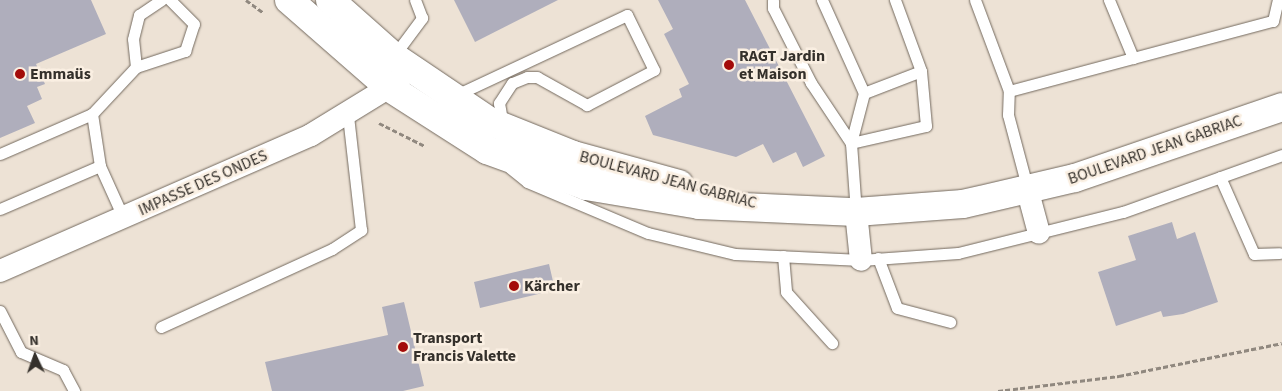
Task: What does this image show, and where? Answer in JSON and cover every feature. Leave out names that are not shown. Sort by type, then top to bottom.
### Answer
[{"type":"main road","name":"BOULEVARD JEAN GABRIAC","points":[[289,0],[394,75],[487,150],[586,186],[700,205],[856,212],[963,204],[1028,192],[1282,107]]},
{"type":"main road","name":"BOULEVARD JEAN GABRIAC","points":[[330,0],[394,75],[450,98],[504,128],[538,142],[661,181],[720,191],[770,208]]},
{"type":"street","name":"BOULEVARD JEAN GABRIAC","points":[[309,0],[394,75],[478,130],[538,142]]},
{"type":"street","name":"IMPASSE DES ONDES","points":[[0,271],[348,116],[394,75]]},
{"type":"street","points":[[1028,192],[1039,233]]},
{"type":"street","points":[[856,212],[870,259]]},
{"type":"lane","points":[[136,67],[133,39],[139,15],[162,0]]},
{"type":"lane","points":[[0,154],[92,114],[136,67],[185,51],[194,24],[170,0]]},
{"type":"lane","points":[[394,75],[422,18],[415,0]]},
{"type":"lane","points":[[773,0],[773,8],[811,83],[851,142]]},
{"type":"lane","points":[[822,0],[864,93],[851,142],[856,212]]},
{"type":"lane","points":[[851,142],[926,126],[921,71],[895,0]]},
{"type":"lane","points":[[975,0],[1009,91],[1008,114],[1028,192]]},
{"type":"lane","points":[[1109,0],[1133,58]]},
{"type":"lane","points":[[1009,91],[1273,22],[1278,0]]},
{"type":"lane","points":[[450,98],[627,15],[654,70],[587,106],[536,77],[512,82],[499,104],[504,128]]},
{"type":"lane","points":[[864,93],[921,71]]},
{"type":"lane","points":[[92,114],[100,166],[123,217]]},
{"type":"lane","points":[[161,327],[332,249],[361,230],[348,116]]},
{"type":"lane","points":[[487,150],[527,182],[648,233],[735,254],[870,259],[958,253],[1123,212],[1282,155]]},
{"type":"lane","points":[[0,209],[100,166]]},
{"type":"lane","points":[[1220,177],[1254,254],[1279,254]]},
{"type":"lane","points":[[783,256],[786,292],[832,343]]},
{"type":"lane","points":[[870,259],[897,308],[950,322]]},
{"type":"lane","points":[[0,311],[22,352],[62,370],[74,391]]},
{"type":"path","points":[[998,391],[1119,376],[1282,343]]},
{"type":"building","name":"Emmaüs","points":[[0,0],[91,0],[106,34],[36,64],[45,84],[37,87],[42,99],[27,106],[35,123],[0,138]]},
{"type":"building","points":[[454,0],[558,0],[475,42]]},
{"type":"building","points":[[658,0],[745,0],[825,156],[803,167],[796,152],[773,163],[763,144],[736,157],[653,135],[645,116],[682,97],[679,89],[689,84],[664,34],[673,29]]},
{"type":"building","points":[[1172,222],[1177,239],[1195,232],[1218,302],[1183,314],[1163,317],[1161,311],[1116,326],[1098,272],[1136,260],[1128,236]]},
{"type":"building","name":"Kärcher","points":[[549,264],[555,290],[480,308],[474,282]]},
{"type":"building","name":"Transport Francis Valette","points":[[404,302],[424,386],[403,391],[272,391],[265,362],[388,335],[382,307]]},
{"type":"place","name":"RAGT Jardin et Maison","points":[[729,65]]},
{"type":"place","name":"Emmaüs","points":[[20,74]]},
{"type":"place","name":"Kärcher","points":[[514,286]]},
{"type":"place","name":"Transport Francis Valette","points":[[403,347]]}]
